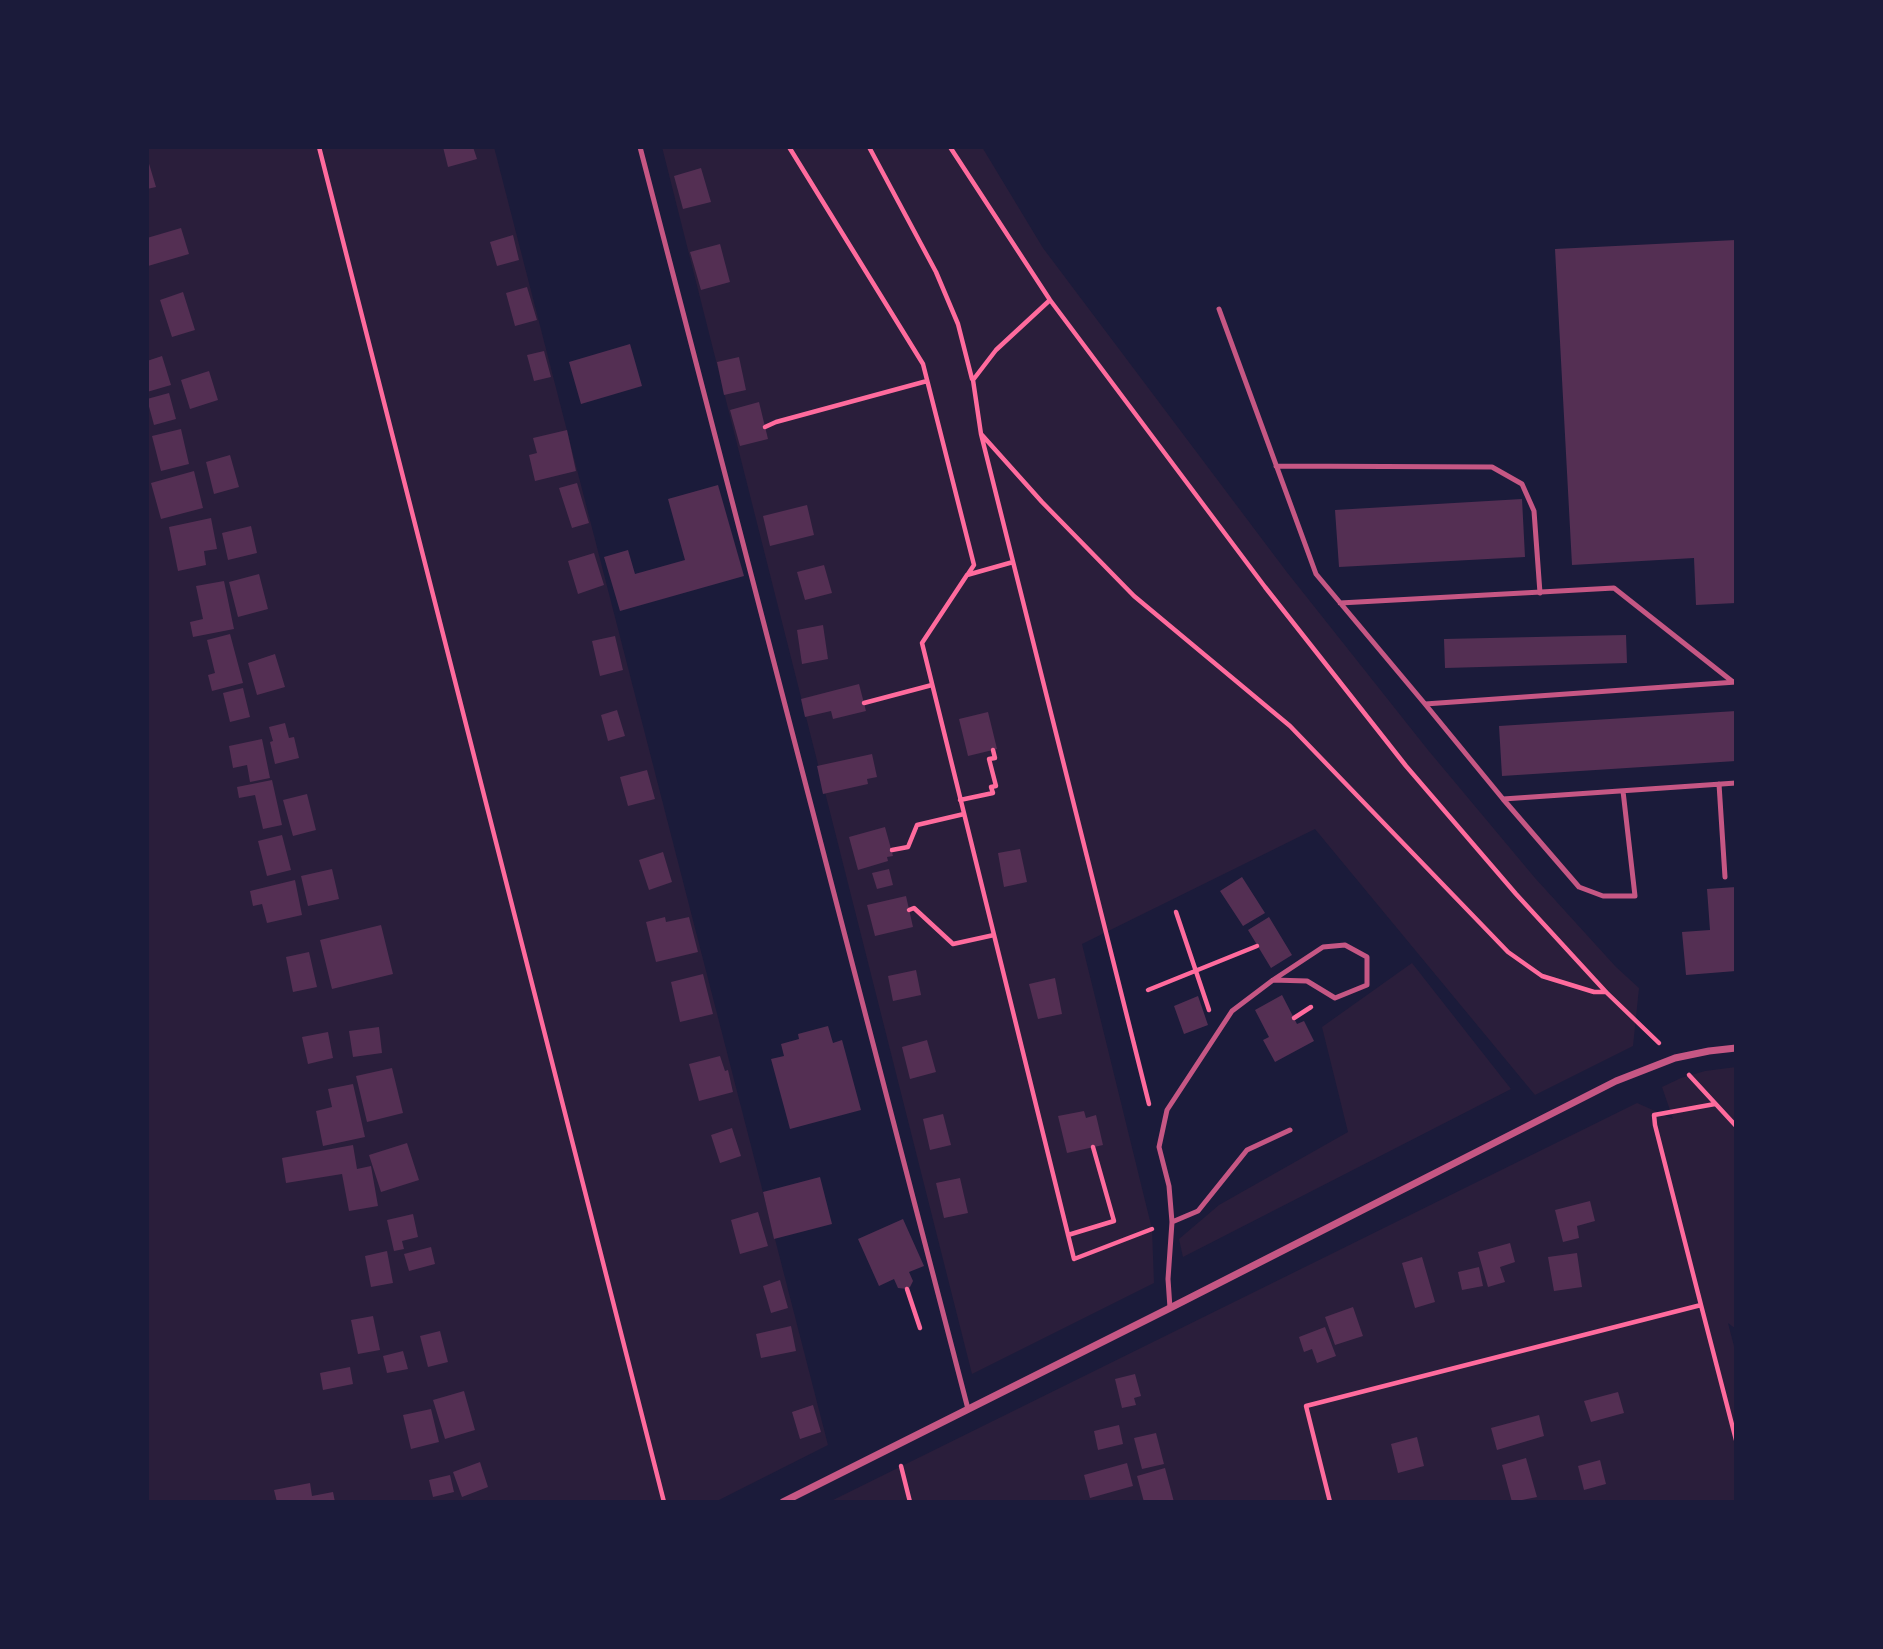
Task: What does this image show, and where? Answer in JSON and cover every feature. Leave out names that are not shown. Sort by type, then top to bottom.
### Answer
[{"type":"street","points":[[783,1502],[1616,1081],[1675,1058],[1736,1048]]},
{"type":"lane","points":[[640,147],[968,1409]]},
{"type":"lane","points":[[1219,309],[1316,574],[1503,800],[1579,887],[1603,896],[1635,896],[1623,791]]},
{"type":"lane","points":[[1276,466],[1492,467],[1522,484],[1534,511],[1540,593]]},
{"type":"lane","points":[[1340,603],[1614,589],[1735,682]]},
{"type":"lane","points":[[1425,704],[1735,682]]},
{"type":"lane","points":[[1503,800],[1736,783]]},
{"type":"lane","points":[[1719,784],[1725,877]]},
{"type":"lane","points":[[1170,1308],[1168,1279],[1172,1222],[1169,1186],[1159,1147],[1167,1110],[1232,1011],[1273,980],[1323,947],[1345,944],[1367,957],[1367,985],[1335,998],[1307,981],[1273,980]]},
{"type":"lane","points":[[1172,1222],[1198,1211],[1247,1150],[1290,1130]]},
{"type":"path","points":[[319,147],[664,1502]]},
{"type":"path","points":[[789,147],[923,364],[974,565],[922,643],[1074,1259],[1172,1222]]},
{"type":"path","points":[[869,147],[936,272],[958,324],[973,380],[981,434],[1149,1106]]},
{"type":"path","points":[[950,147],[1050,300],[1265,587],[1406,766],[1516,894],[1606,992],[1675,1058],[1736,1126]]},
{"type":"path","points":[[973,380],[996,349],[1050,300]]},
{"type":"path","points":[[765,427],[927,381]]},
{"type":"path","points":[[981,434],[1042,502],[1134,596],[1290,726],[1508,952],[1542,976],[1594,992],[1606,992]]},
{"type":"path","points":[[967,575],[1013,562]]},
{"type":"path","points":[[864,703],[932,685]]},
{"type":"path","points":[[960,800],[993,793],[991,787],[996,786],[989,759],[995,758],[993,750]]},
{"type":"path","points":[[891,850],[908,847],[917,825],[964,814]]},
{"type":"path","points":[[909,910],[915,908],[953,944],[994,934]]},
{"type":"path","points":[[1176,912],[1217,1034]]},
{"type":"path","points":[[1148,990],[1257,946]]},
{"type":"path","points":[[1715,1104],[1654,1115],[1736,1440]]},
{"type":"path","points":[[1068,1235],[1114,1221],[1093,1147]]},
{"type":"path","points":[[907,1289],[919,1328]]},
{"type":"path","points":[[1330,1502],[1306,1406],[1701,1306]]},
{"type":"path","points":[[895,1445],[910,1502]]},
{"type":"shaded area","points":[[147,147],[494,147],[828,1445],[715,1502],[147,1502]]},
{"type":"shaded area","points":[[662,147],[982,147],[1043,248],[1286,571],[1428,750],[1535,878],[1616,967],[1639,988],[1633,1046],[1535,1095],[1315,829],[1082,944],[1152,1229],[1154,1283],[972,1374]]},
{"type":"shaded area","points":[[1412,963],[1511,1089],[1183,1257],[1179,1239],[1219,1205],[1348,1132],[1322,1027]]},
{"type":"shaded area","points":[[1736,1067],[1736,1329],[1728,1323],[1736,1354],[1736,1502],[829,1502],[1637,1103],[1673,1119],[1662,1087],[1705,1071]]},
{"type":"building","points":[[443,147],[473,147],[477,159],[448,167]]},
{"type":"building","points":[[147,157],[156,187],[147,189]]},
{"type":"building","points":[[701,168],[711,202],[683,209],[674,176]]},
{"type":"building","points":[[181,228],[189,254],[148,266],[147,238]]},
{"type":"building","points":[[513,235],[519,260],[497,266],[490,242]]},
{"type":"building","points":[[1736,240],[1736,603],[1696,605],[1694,558],[1572,565],[1555,249]]},
{"type":"building","points":[[720,244],[730,282],[701,290],[690,252]]},
{"type":"building","points":[[527,287],[537,320],[515,326],[506,293]]},
{"type":"building","points":[[183,292],[195,330],[172,337],[160,300]]},
{"type":"building","points":[[630,344],[642,386],[581,404],[569,362]]},
{"type":"building","points":[[544,351],[551,377],[534,381],[527,355]]},
{"type":"building","points":[[162,356],[171,385],[147,392],[147,361]]},
{"type":"building","points":[[739,357],[746,390],[724,395],[717,362]]},
{"type":"building","points":[[209,371],[218,400],[190,409],[181,380]]},
{"type":"building","points":[[169,393],[176,419],[154,425],[147,399]]},
{"type":"building","points":[[759,402],[768,439],[740,446],[730,410]]},
{"type":"building","points":[[181,429],[189,464],[161,471],[152,436]]},
{"type":"building","points":[[567,430],[576,471],[535,481],[529,455],[537,453],[533,438]]},
{"type":"building","points":[[230,455],[239,487],[214,494],[206,462]]},
{"type":"building","points":[[194,471],[203,508],[161,519],[151,483]]},
{"type":"building","points":[[577,483],[589,523],[572,528],[559,488]]},
{"type":"building","points":[[718,485],[744,576],[620,611],[604,557],[628,550],[635,574],[685,560],[668,499]]},
{"type":"building","points":[[1522,499],[1525,557],[1339,567],[1335,510]]},
{"type":"building","points":[[807,505],[814,535],[770,546],[763,516]]},
{"type":"building","points":[[211,518],[217,549],[204,551],[206,565],[178,571],[169,527]]},
{"type":"building","points":[[251,526],[257,553],[228,560],[222,533]]},
{"type":"building","points":[[594,553],[604,585],[578,594],[568,561]]},
{"type":"building","points":[[824,565],[832,593],[805,600],[797,572]]},
{"type":"building","points":[[259,574],[268,609],[238,617],[229,582]]},
{"type":"building","points":[[224,581],[234,629],[193,637],[190,622],[203,619],[196,586]]},
{"type":"building","points":[[823,625],[828,659],[802,664],[797,630]]},
{"type":"building","points":[[230,634],[243,683],[212,691],[208,675],[215,673],[207,640]]},
{"type":"building","points":[[1626,635],[1627,663],[1445,668],[1444,639]]},
{"type":"building","points":[[615,636],[623,670],[600,676],[592,641]]},
{"type":"building","points":[[275,654],[285,687],[257,695],[248,663]]},
{"type":"building","points":[[859,684],[866,711],[833,719],[831,711],[805,717],[801,699]]},
{"type":"building","points":[[243,688],[250,717],[230,722],[223,693]]},
{"type":"building","points":[[617,710],[625,736],[608,741],[601,715]]},
{"type":"building","points":[[1736,711],[1736,761],[1502,776],[1499,726]]},
{"type":"building","points":[[988,712],[997,749],[968,756],[959,719]]},
{"type":"building","points":[[285,723],[289,738],[294,737],[299,758],[275,764],[269,727]]},
{"type":"building","points":[[262,739],[270,778],[250,782],[247,765],[233,768],[229,746]]},
{"type":"building","points":[[872,754],[877,777],[867,779],[868,784],[823,794],[817,766]]},
{"type":"building","points":[[647,770],[655,799],[628,806],[620,777]]},
{"type":"building","points":[[272,780],[282,825],[263,829],[255,795],[239,798],[237,787]]},
{"type":"building","points":[[307,794],[316,830],[293,836],[283,800]]},
{"type":"building","points":[[885,827],[893,856],[887,857],[888,861],[858,870],[849,837]]},
{"type":"building","points":[[282,835],[291,870],[267,876],[258,841]]},
{"type":"building","points":[[1020,849],[1027,882],[1004,887],[998,853]]},
{"type":"building","points":[[663,852],[672,882],[649,890],[639,860]]},
{"type":"building","points":[[332,869],[339,899],[308,906],[301,876]]},
{"type":"building","points":[[889,869],[893,885],[877,889],[872,873]]},
{"type":"building","points":[[1242,877],[1265,913],[1243,926],[1220,891]]},
{"type":"building","points":[[295,880],[302,915],[267,923],[262,904],[253,906],[250,891]]},
{"type":"building","points":[[1736,887],[1736,971],[1686,975],[1682,932],[1710,930],[1707,889]]},
{"type":"building","points":[[906,896],[913,927],[875,936],[867,905]]},
{"type":"building","points":[[665,917],[666,922],[689,917],[698,952],[656,962],[646,922]]},
{"type":"building","points":[[1269,917],[1292,955],[1271,968],[1248,930]]},
{"type":"building","points":[[381,925],[393,974],[332,989],[320,940]]},
{"type":"building","points":[[309,952],[317,987],[293,992],[286,957]]},
{"type":"building","points":[[916,970],[921,995],[893,1001],[888,976]]},
{"type":"building","points":[[703,974],[713,1014],[680,1022],[671,982]]},
{"type":"building","points":[[1055,978],[1062,1014],[1038,1019],[1029,984]]},
{"type":"building","points":[[1282,995],[1297,1024],[1304,1021],[1314,1041],[1275,1062],[1263,1040],[1269,1037],[1255,1010]]},
{"type":"building","points":[[1198,996],[1208,1025],[1184,1034],[1174,1006]]},
{"type":"building","points":[[828,1026],[833,1043],[842,1040],[861,1110],[790,1129],[771,1059],[784,1056],[781,1044],[799,1039],[798,1034]]},
{"type":"building","points":[[379,1027],[382,1053],[353,1057],[349,1031]]},
{"type":"building","points":[[328,1032],[333,1058],[308,1064],[302,1037]]},
{"type":"building","points":[[927,1040],[936,1072],[910,1079],[902,1047]]},
{"type":"building","points":[[720,1056],[725,1071],[728,1070],[733,1092],[699,1101],[689,1064]]},
{"type":"building","points":[[392,1068],[403,1113],[367,1122],[356,1076]]},
{"type":"building","points":[[353,1084],[365,1137],[323,1146],[316,1111],[332,1107],[328,1089]]},
{"type":"building","points":[[1084,1111],[1086,1118],[1096,1115],[1103,1145],[1067,1153],[1058,1116]]},
{"type":"building","points":[[943,1114],[951,1145],[930,1150],[923,1119]]},
{"type":"building","points":[[732,1128],[741,1156],[720,1163],[711,1135]]},
{"type":"building","points":[[407,1143],[419,1180],[381,1192],[369,1155]]},
{"type":"building","points":[[353,1145],[357,1169],[371,1166],[378,1206],[349,1211],[342,1174],[286,1183],[282,1158]]},
{"type":"building","points":[[820,1177],[832,1224],[774,1239],[763,1192]]},
{"type":"building","points":[[960,1178],[968,1213],[944,1218],[936,1183]]},
{"type":"building","points":[[1590,1201],[1595,1221],[1577,1226],[1579,1238],[1563,1242],[1555,1210]]},
{"type":"building","points":[[758,1212],[768,1246],[740,1254],[731,1220]]},
{"type":"building","points":[[413,1214],[418,1237],[402,1241],[404,1249],[394,1251],[387,1220]]},
{"type":"building","points":[[903,1219],[924,1266],[909,1272],[913,1281],[907,1289],[898,1288],[894,1279],[879,1286],[858,1239]]},
{"type":"building","points":[[1510,1243],[1515,1262],[1500,1267],[1505,1282],[1488,1287],[1478,1252]]},
{"type":"building","points":[[431,1247],[435,1264],[409,1271],[404,1254]]},
{"type":"building","points":[[387,1251],[393,1283],[371,1287],[365,1256]]},
{"type":"building","points":[[1577,1253],[1582,1287],[1554,1291],[1548,1257]]},
{"type":"building","points":[[1422,1257],[1435,1302],[1415,1308],[1402,1263]]},
{"type":"building","points":[[1479,1267],[1483,1286],[1462,1290],[1458,1272]]},
{"type":"building","points":[[780,1280],[788,1308],[771,1313],[763,1286]]},
{"type":"building","points":[[1353,1307],[1363,1336],[1335,1345],[1325,1317]]},
{"type":"building","points":[[373,1316],[380,1350],[358,1354],[351,1320]]},
{"type":"building","points":[[791,1326],[796,1351],[761,1358],[756,1334]]},
{"type":"building","points":[[1325,1327],[1336,1356],[1317,1363],[1312,1349],[1304,1352],[1299,1337]]},
{"type":"building","points":[[440,1331],[448,1362],[428,1367],[420,1336]]},
{"type":"building","points":[[403,1351],[408,1369],[387,1373],[383,1356]]},
{"type":"building","points":[[350,1367],[353,1384],[323,1390],[320,1373]]},
{"type":"building","points":[[1135,1374],[1141,1396],[1134,1398],[1136,1405],[1122,1408],[1115,1379]]},
{"type":"building","points":[[464,1391],[475,1430],[445,1439],[433,1400]]},
{"type":"building","points":[[1618,1392],[1624,1413],[1591,1422],[1584,1401]]},
{"type":"building","points":[[813,1405],[821,1432],[800,1439],[792,1412]]},
{"type":"building","points":[[431,1409],[439,1442],[411,1449],[403,1415]]},
{"type":"building","points":[[1539,1415],[1544,1436],[1497,1450],[1491,1428]]},
{"type":"building","points":[[1119,1425],[1123,1444],[1098,1450],[1094,1431]]},
{"type":"building","points":[[1156,1433],[1164,1464],[1142,1469],[1134,1438]]},
{"type":"building","points":[[1417,1437],[1424,1466],[1398,1473],[1391,1444]]},
{"type":"building","points":[[1526,1458],[1537,1497],[1512,1502],[1502,1465]]},
{"type":"building","points":[[1600,1460],[1606,1484],[1584,1490],[1578,1466]]},
{"type":"building","points":[[480,1462],[488,1487],[462,1497],[453,1472]]},
{"type":"building","points":[[1127,1463],[1133,1486],[1090,1498],[1084,1475]]},
{"type":"building","points":[[1165,1468],[1174,1502],[1144,1502],[1137,1476]]},
{"type":"building","points":[[450,1475],[454,1492],[433,1497],[429,1480]]},
{"type":"building","points":[[310,1483],[312,1496],[333,1492],[335,1502],[277,1502],[274,1490]]}]
